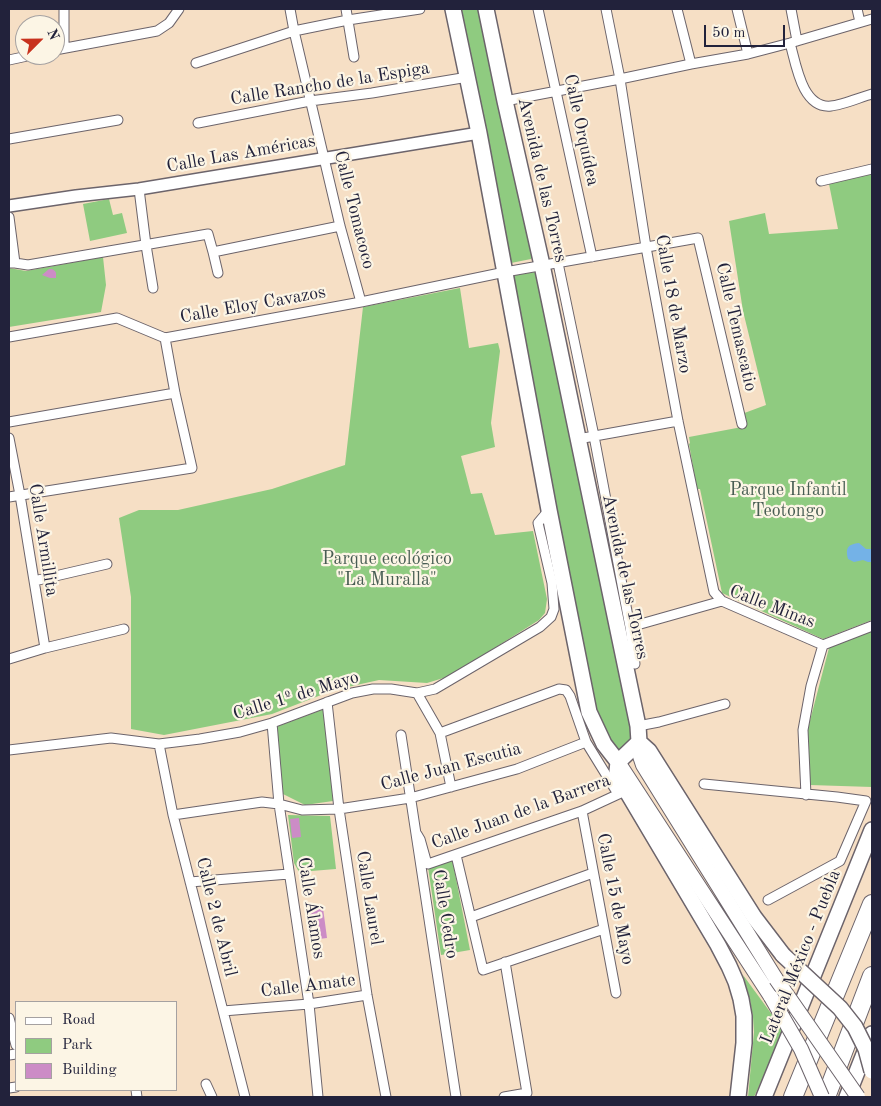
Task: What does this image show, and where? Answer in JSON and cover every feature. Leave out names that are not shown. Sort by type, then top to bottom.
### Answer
[{"type":"highway","points":[[793,1097],[872,904]]},
{"type":"highway","points":[[826,1097],[872,976]]},
{"type":"main road","points":[[454,9],[589,712],[604,744],[618,762],[771,997],[801,1049],[822,1097]]},
{"type":"main road","name":"Avenida de las Torres","points":[[486,9],[542,265],[638,726],[640,756],[643,765],[776,979],[858,1097]]},
{"type":"main road","points":[[738,1097],[744,1043],[744,1016],[736,982],[718,945],[622,792],[617,771],[618,762],[639,742],[649,751],[754,917],[783,955],[840,1008],[855,1027],[866,1049],[872,1071]]},
{"type":"main road","name":"Lateral México - Puebla","points":[[764,1097],[872,830]]},
{"type":"main road","points":[[847,1097],[872,1034]]},
{"type":"street","points":[[65,48],[157,32],[170,23],[179,9]]},
{"type":"street","name":"Calle Tomacoco","points":[[290,9],[340,226],[361,302]]},
{"type":"street","points":[[346,9],[354,57]]},
{"type":"street","points":[[196,63],[294,31],[348,20],[420,9]]},
{"type":"street","name":"Calle Orquídea","points":[[538,9],[592,257]]},
{"type":"street","name":"Calle 18 de Marzo","points":[[606,9],[620,79],[646,247],[678,421],[714,592],[722,601]]},
{"type":"street","points":[[677,9],[691,64]]},
{"type":"street","points":[[737,9],[748,54]]},
{"type":"street","points":[[791,9],[793,42],[802,84],[810,97],[822,106],[832,106],[872,94]]},
{"type":"street","points":[[857,9],[860,22]]},
{"type":"street","points":[[505,102],[748,54],[872,19]]},
{"type":"street","name":"Calle Rancho de la Espiga","points":[[198,123],[310,101],[468,78]]},
{"type":"street","points":[[9,140],[118,120]]},
{"type":"street","name":"Calle Las Américas","points":[[9,206],[139,189],[479,132]]},
{"type":"street","points":[[821,181],[872,169]]},
{"type":"street","points":[[139,189],[153,288]]},
{"type":"street","points":[[9,217],[12,263],[28,265],[208,234],[218,273]]},
{"type":"street","points":[[213,252],[340,226]]},
{"type":"street","name":"Calle Eloy Cavazos","points":[[9,337],[117,318],[165,338],[361,302],[542,265],[698,238]]},
{"type":"street","name":"Calle Temascatio","points":[[698,238],[742,424]]},
{"type":"street","points":[[558,263],[594,436],[630,626],[635,664]]},
{"type":"street","points":[[9,497],[192,468],[165,338]]},
{"type":"street","points":[[9,422],[175,393]]},
{"type":"street","points":[[578,440],[678,421]]},
{"type":"street","name":"Calle Armillita","points":[[9,438],[44,648]]},
{"type":"street","name":"Calle 1º de Mayo","points":[[9,750],[111,738],[159,744],[200,739],[240,732],[272,723],[352,693],[373,689],[391,689],[417,693],[436,689],[540,627],[551,617],[554,609],[554,597],[538,523],[549,510]]},
{"type":"street","points":[[34,581],[107,564]]},
{"type":"street","name":"Calle Minas","points":[[630,626],[722,601],[823,644],[872,626]]},
{"type":"street","points":[[9,659],[44,648],[124,629]]},
{"type":"street","points":[[806,795],[803,730],[811,686],[823,644]]},
{"type":"street","points":[[440,733],[559,688],[566,690],[570,696],[586,742],[622,792]]},
{"type":"street","points":[[417,693],[440,733],[451,787]]},
{"type":"street","name":"Calle Laurel","points":[[328,702],[339,809],[367,994],[386,1097]]},
{"type":"street","points":[[638,726],[725,704]]},
{"type":"street","name":"Calle Álamos","points":[[272,723],[279,804],[309,1004],[318,1097]]},
{"type":"street","name":"Calle Cedro","points":[[401,736],[456,1097]]},
{"type":"street","name":"Calle Juan Escutia","points":[[173,815],[262,802],[302,810],[339,809],[410,798],[517,769],[586,742]]},
{"type":"street","name":"Calle 2 de Abril","points":[[159,744],[173,815],[245,1097]]},
{"type":"street","points":[[704,784],[837,797],[866,802],[840,861],[768,900]]},
{"type":"street","name":"Calle Juan de la Barrera","points":[[428,864],[582,811],[622,792]]},
{"type":"street","name":"Calle 15 de Mayo","points":[[582,811],[616,993]]},
{"type":"street","points":[[415,830],[421,839],[428,864]]},
{"type":"street","points":[[456,855],[483,970],[604,929]]},
{"type":"street","points":[[471,917],[594,872]]},
{"type":"street","points":[[190,882],[289,874]]},
{"type":"street","points":[[504,1097],[527,1094],[505,962]]},
{"type":"street","name":"Calle Amate","points":[[224,1011],[309,1004],[367,994]]},
{"type":"street","points":[[9,1018],[15,1041]]},
{"type":"street","points":[[206,1084],[212,1097]]},
{"type":"green space","points":[[456,9],[484,9],[534,255],[531,259],[511,263],[506,261]]},
{"type":"green space","name":"Parque Infantil Teotongo","points":[[872,173],[872,620],[823,639],[722,593],[700,489],[697,489],[689,437],[742,427],[739,415],[766,405],[743,311],[729,221],[765,213],[769,234],[838,229],[829,184]]},
{"type":"green space","points":[[109,199],[113,215],[122,213],[127,233],[90,241],[83,204]]},
{"type":"green space","points":[[103,257],[106,285],[101,312],[9,327],[9,268],[26,271]]},
{"type":"green space","points":[[534,272],[538,275],[630,722],[630,740],[622,750],[615,749],[594,712],[510,276]]},
{"type":"green space","name":"Parque ecológico \"La Muralla\"","points":[[460,288],[469,348],[498,343],[500,351],[491,423],[495,447],[461,456],[471,494],[482,493],[495,535],[533,531],[547,599],[545,613],[539,620],[450,676],[427,683],[379,680],[334,690],[272,714],[164,735],[131,729],[131,597],[119,518],[139,510],[178,510],[272,489],[345,465],[363,307]]},
{"type":"green space","points":[[872,630],[872,787],[810,785],[807,732],[829,648]]},
{"type":"green space","points":[[324,709],[333,801],[305,805],[283,794],[276,727]]},
{"type":"green space","points":[[288,815],[330,816],[336,869],[299,872],[294,863]]},
{"type":"green space","points":[[452,858],[470,950],[441,955],[428,867]]},
{"type":"green space","points":[[743,975],[784,1031],[754,1097],[748,1097],[754,1032],[753,1017]]},
{"type":"water","points":[[859,543],[866,549],[872,549],[872,562],[863,560],[854,562],[848,559],[848,547]]},
{"type":"building","points":[[49,269],[55,271],[56,278],[42,275]]},
{"type":"building","points":[[299,818],[301,837],[292,838],[290,819]]},
{"type":"building","points":[[323,908],[327,938],[311,940],[307,910]]}]
